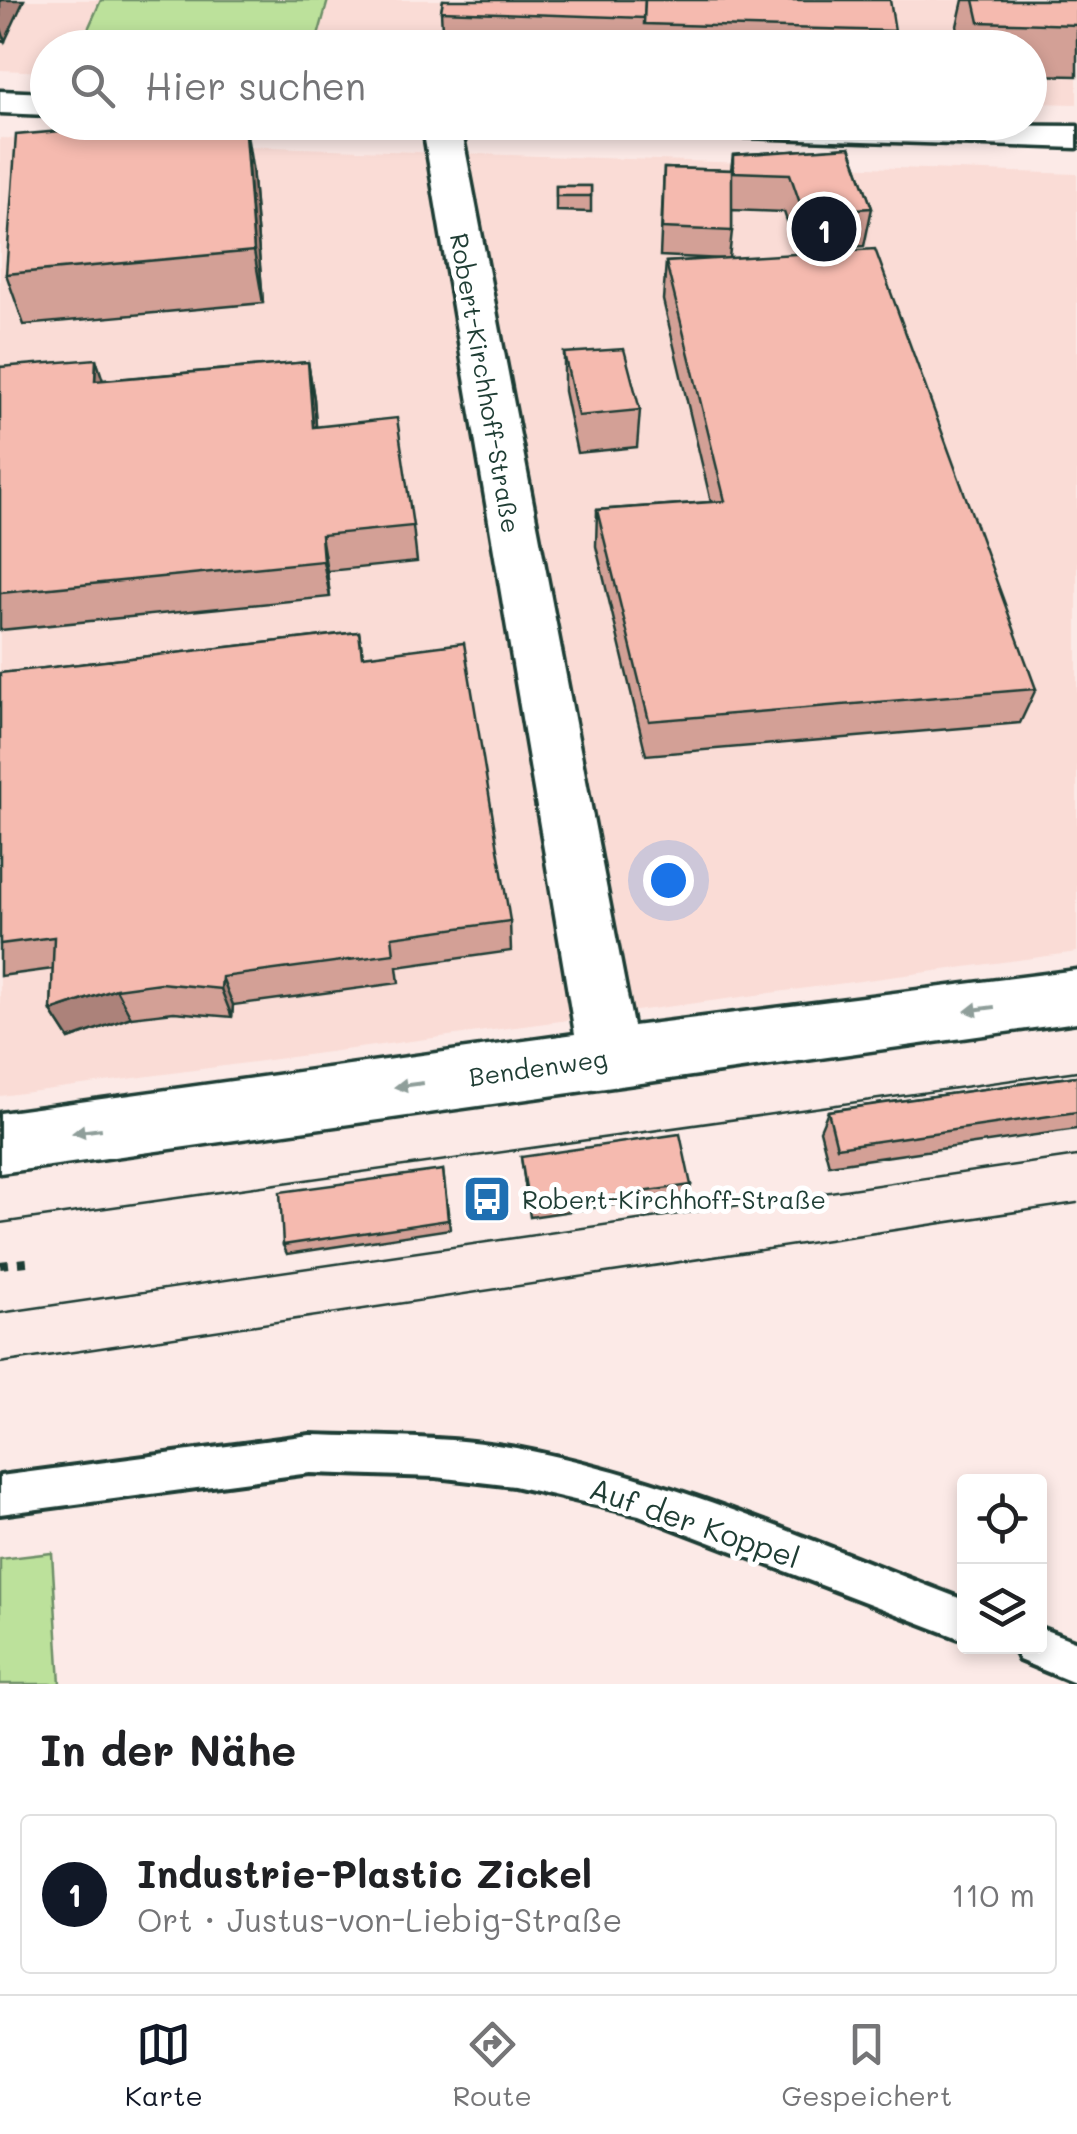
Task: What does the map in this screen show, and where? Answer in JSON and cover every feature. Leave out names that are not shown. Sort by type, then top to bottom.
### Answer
[{"type":"street","points":[[0,102],[30,103]]},
{"type":"street","points":[[1047,136],[1077,137]]},
{"type":"street","name":"Robert-Kirchhoff-Straße","points":[[444,140],[609,1056]]},
{"type":"street","name":"Bendenweg","points":[[0,1143],[609,1056],[1077,996]]},
{"type":"lane","name":"Auf der Koppel","points":[[0,1495],[310,1454],[436,1458],[514,1467],[639,1496],[957,1617]]},
{"type":"lane","points":[[1047,1652],[1077,1664]]},
{"type":"path","points":[[0,1265],[26,1262]]},
{"type":"shaded area","points":[[0,0],[1077,0],[1077,104],[1047,103],[1047,30],[30,30],[30,71],[0,70]]},
{"type":"shaded area","points":[[0,138],[1077,174],[1077,952],[0,1096]]},
{"type":"green space","points":[[101,0],[328,0],[320,30],[88,30]]},
{"type":"green space","points":[[52,1553],[60,1684],[0,1684],[0,1559]]},
{"type":"building","points":[[443,0],[645,0],[644,18],[441,11]]},
{"type":"building","points":[[645,0],[890,0],[895,30],[859,30],[644,24]]},
{"type":"building","points":[[974,0],[1077,0],[1077,25],[979,22]]},
{"type":"building","points":[[30,134],[30,140],[245,140],[254,251],[6,274],[16,135]]},
{"type":"building","points":[[850,147],[872,208],[803,212],[790,174],[733,172],[733,155]]},
{"type":"building","points":[[664,168],[732,170],[732,231],[662,228]]},
{"type":"building","points":[[556,186],[591,186],[591,196],[556,196]]},
{"type":"building","points":[[875,249],[1036,689],[649,721],[597,510],[725,501],[666,262]]},
{"type":"building","points":[[624,349],[640,410],[578,416],[564,353]]},
{"type":"building","points":[[96,359],[95,381],[308,362],[313,427],[397,418],[413,526],[321,535],[323,561],[0,593],[0,367]]},
{"type":"building","points":[[359,632],[362,656],[464,643],[510,921],[392,937],[394,954],[222,977],[221,989],[160,983],[116,989],[51,1011],[54,937],[0,944],[0,673]]},
{"type":"building","points":[[1077,1076],[1077,1112],[837,1147],[828,1111]]},
{"type":"building","points":[[680,1134],[691,1185],[529,1208],[521,1157]]},
{"type":"building","points":[[443,1170],[448,1220],[283,1245],[280,1192]]},
{"type":"tram line","points":[[0,1223],[1077,1071]]},
{"type":"tram line","points":[[0,1313],[1077,1156]]},
{"type":"tram line","points":[[0,1363],[1077,1203]]},
{"type":"place","name":"Industrie-Plastic Zickel","points":[[824,229]]},
{"type":"place","name":"Robert-Kirchhoff-Straße","points":[[487,1199]]}]
